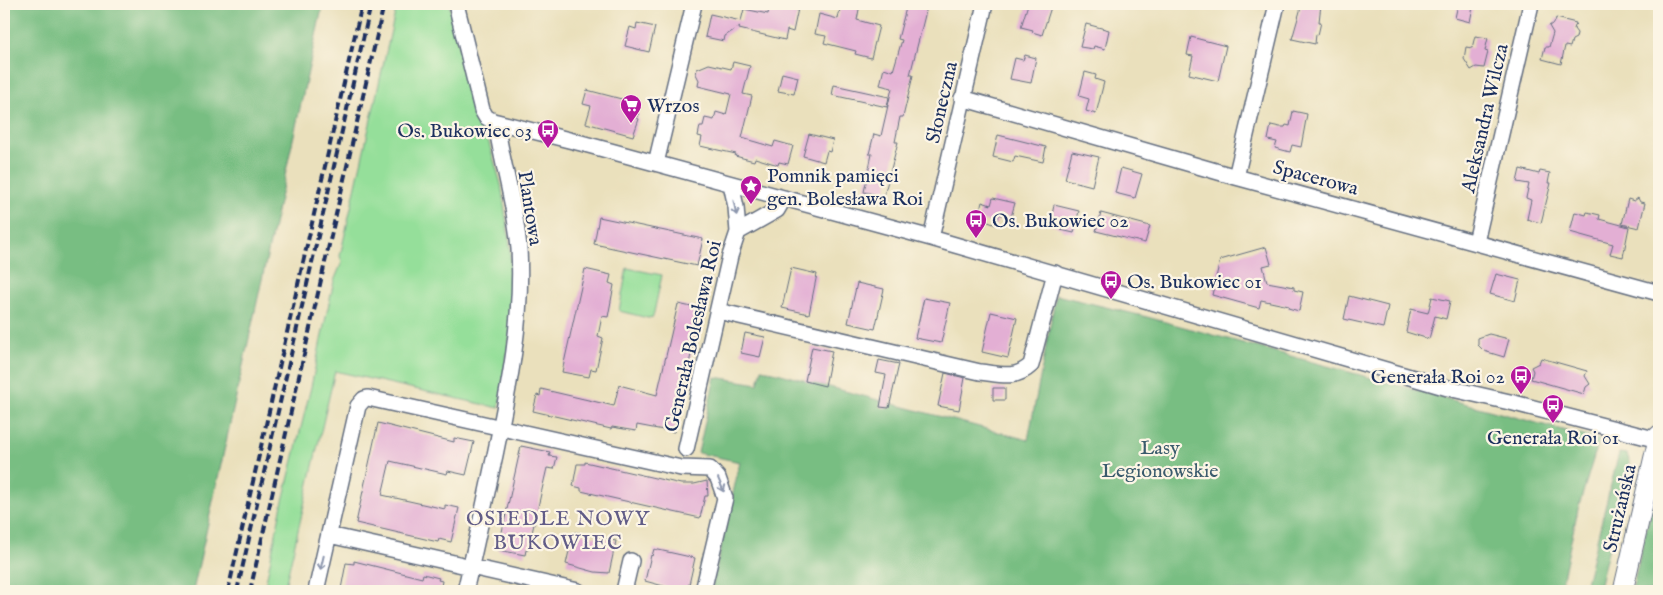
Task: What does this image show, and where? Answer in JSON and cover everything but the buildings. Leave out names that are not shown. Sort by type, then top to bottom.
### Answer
[{"type":"main road","name":"Strużańska","points":[[1623,591],[1659,437]]},
{"type":"street","points":[[456,4],[482,110],[486,117],[496,122],[563,138],[931,238],[1448,388],[1659,437]]},
{"type":"street","points":[[656,163],[694,4]]},
{"type":"street","name":"Słoneczna","points":[[931,238],[985,4]]},
{"type":"street","points":[[1236,176],[1276,4]]},
{"type":"street","name":"Aleksandra Wilcza","points":[[1476,242],[1531,4]]},
{"type":"street","name":"Spacerowa","points":[[962,98],[1659,293]]},
{"type":"street","name":"Plantowa","points":[[496,122],[499,146],[513,207],[519,248],[520,285],[516,344],[500,428]]},
{"type":"street","name":"Generała Bolesława Roi","points":[[686,449],[730,256],[738,232],[736,207],[731,184]]},
{"type":"street","name":"Generała Bolesława Roi","points":[[738,232],[777,210],[784,198]]},
{"type":"street","points":[[718,311],[980,372],[1013,375],[1022,372],[1031,365],[1055,273]]},
{"type":"street","points":[[316,591],[358,406],[364,399],[368,398],[681,468],[710,469],[718,478],[725,498],[702,591]]},
{"type":"street","points":[[465,591],[500,428]]},
{"type":"street","points":[[328,535],[578,591]]},
{"type":"street","points":[[618,591],[624,591],[631,561]]},
{"type":"green space","points":[[4,4],[323,4],[193,591],[4,591]]},
{"type":"green space","points":[[397,4],[449,4],[477,118],[484,126],[501,184],[510,245],[511,328],[499,408],[335,371],[284,591],[264,591],[334,281],[342,262],[340,256]]},
{"type":"green space","points":[[627,268],[662,275],[653,317],[648,318],[619,311]]},
{"type":"green space","name":"Lasy Legionowskie","points":[[1056,295],[1147,317],[1599,440],[1578,509],[1560,591],[711,591],[740,462],[698,453],[715,377],[758,384],[762,369],[1028,440]]},
{"type":"green space","points":[[1619,453],[1627,454],[1630,463],[1598,591],[1584,591]]},
{"type":"green space","points":[[1659,475],[1659,591],[1632,591]]},
{"type":"railway","points":[[228,591],[362,4]]},
{"type":"railway","points":[[237,591],[371,4]]},
{"type":"railway","points":[[250,591],[384,4]]},
{"type":"place","name":"Wrzos","points":[[631,124]]},
{"type":"place","name":"Os. Bukowiec 03","points":[[548,149]]},
{"type":"place","name":"Pomnik pamięci gen. Bolesława Roi","points":[[751,205]]},
{"type":"place","name":"Os. Bukowiec 02","points":[[976,239]]},
{"type":"place","name":"Os. Bukowiec 01","points":[[1111,300]]},
{"type":"place","name":"Generała Roi 02","points":[[1521,395]]},
{"type":"place","name":"Generała Roi 01","points":[[1553,424]]},
{"type":"district","name":"OSIEDLE NOWY BUKOWIEC","points":[[558,530]]}]
